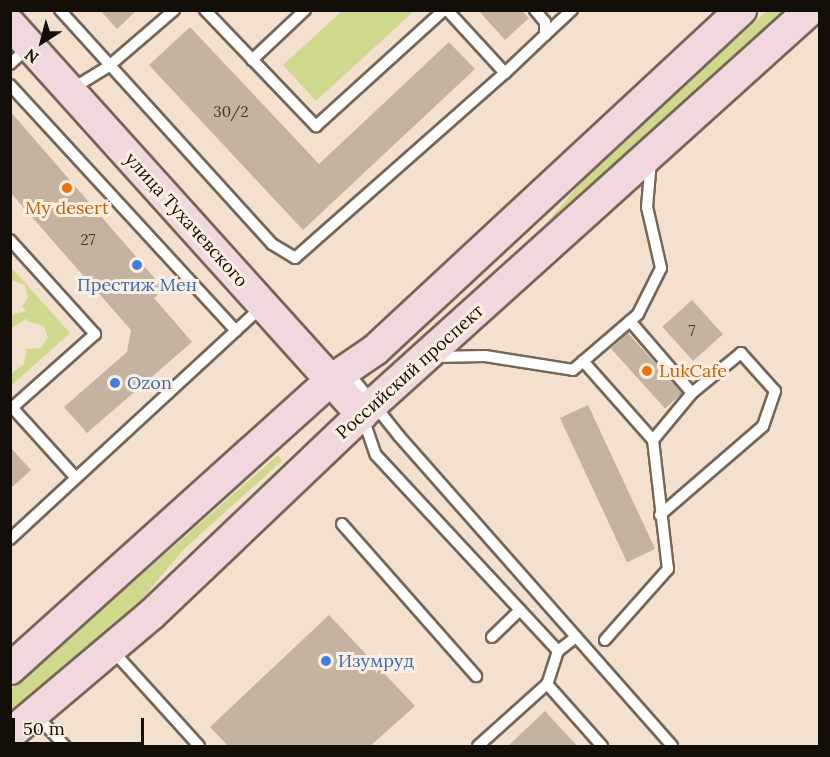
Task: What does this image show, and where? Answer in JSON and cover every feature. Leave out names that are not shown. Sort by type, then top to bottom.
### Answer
[{"type":"main road","points":[[10,669],[339,375],[375,350],[528,212],[574,163],[741,10]]},
{"type":"main road","name":"Российский проспект","points":[[10,734],[111,648],[368,409],[810,10]]},
{"type":"main road","name":"улица Тухачевского","points":[[17,45],[70,90],[263,306],[339,375],[368,409]]},
{"type":"lane","points":[[60,10],[272,244],[296,258],[505,73],[572,10]]},
{"type":"lane","points":[[70,90],[109,66],[174,10]]},
{"type":"lane","points":[[205,10],[316,126],[445,10],[505,73]]},
{"type":"lane","points":[[252,60],[305,10]]},
{"type":"lane","points":[[534,10],[545,22],[544,35]]},
{"type":"lane","points":[[10,85],[236,331]]},
{"type":"lane","points":[[425,358],[485,356],[573,370],[638,314],[661,268],[647,207],[651,153]]},
{"type":"lane","points":[[10,240],[95,334],[11,406],[76,478]]},
{"type":"lane","points":[[12,536],[263,306]]},
{"type":"lane","points":[[630,321],[692,393]]},
{"type":"lane","points":[[653,440],[692,393],[741,353],[775,391],[763,426],[660,515]]},
{"type":"lane","points":[[583,361],[653,440],[668,569],[605,640]]},
{"type":"lane","points":[[368,409],[376,455],[558,651]]},
{"type":"lane","points":[[368,409],[576,637],[672,747]]},
{"type":"lane","points":[[342,524],[476,676]]},
{"type":"lane","points":[[492,638],[520,610]]},
{"type":"lane","points":[[478,747],[547,684],[558,651],[576,637]]},
{"type":"lane","points":[[111,648],[199,747]]},
{"type":"lane","points":[[547,684],[602,747]]},
{"type":"lane","points":[[35,713],[65,747]]},
{"type":"green space","points":[[342,11],[413,12],[316,101],[283,65]]},
{"type":"green space","points":[[767,11],[793,11],[399,371],[393,364],[545,225],[590,172]]},
{"type":"green space","points":[[10,266],[70,333],[11,386],[11,374],[24,364],[27,349],[41,348],[48,338],[44,326],[27,321],[28,318],[11,328],[11,315],[27,311],[22,307],[28,297],[25,285],[11,280]]},
{"type":"green space","points":[[278,455],[282,461],[184,549],[141,600],[11,713],[11,689]]},
{"type":"building","points":[[100,10],[137,10],[117,29]]},
{"type":"building","points":[[478,10],[521,10],[529,18],[505,40]]},
{"type":"building","points":[[190,27],[319,164],[449,42],[475,69],[303,230],[149,65]]},
{"type":"building","points":[[10,111],[164,289],[154,298],[192,342],[87,433],[64,407],[127,352],[131,330],[10,192]]},
{"type":"building","points":[[692,300],[723,334],[693,361],[662,327]]},
{"type":"building","points":[[628,333],[682,393],[665,409],[611,348]]},
{"type":"building","points":[[588,405],[655,549],[627,562],[560,418]]},
{"type":"building","points":[[10,447],[31,470],[10,489]]},
{"type":"building","name":"Изумруд","points":[[329,615],[415,706],[369,747],[229,747],[210,727]]},
{"type":"building","points":[[545,711],[578,747],[507,747]]},
{"type":"place","name":"My desert","points":[[67,188]]},
{"type":"place","name":"Престиж Мен","points":[[137,265]]},
{"type":"place","name":"LukCafe","points":[[647,371]]},
{"type":"place","name":"Ozon","points":[[115,383]]},
{"type":"place","name":"Изумруд","points":[[326,661]]}]
